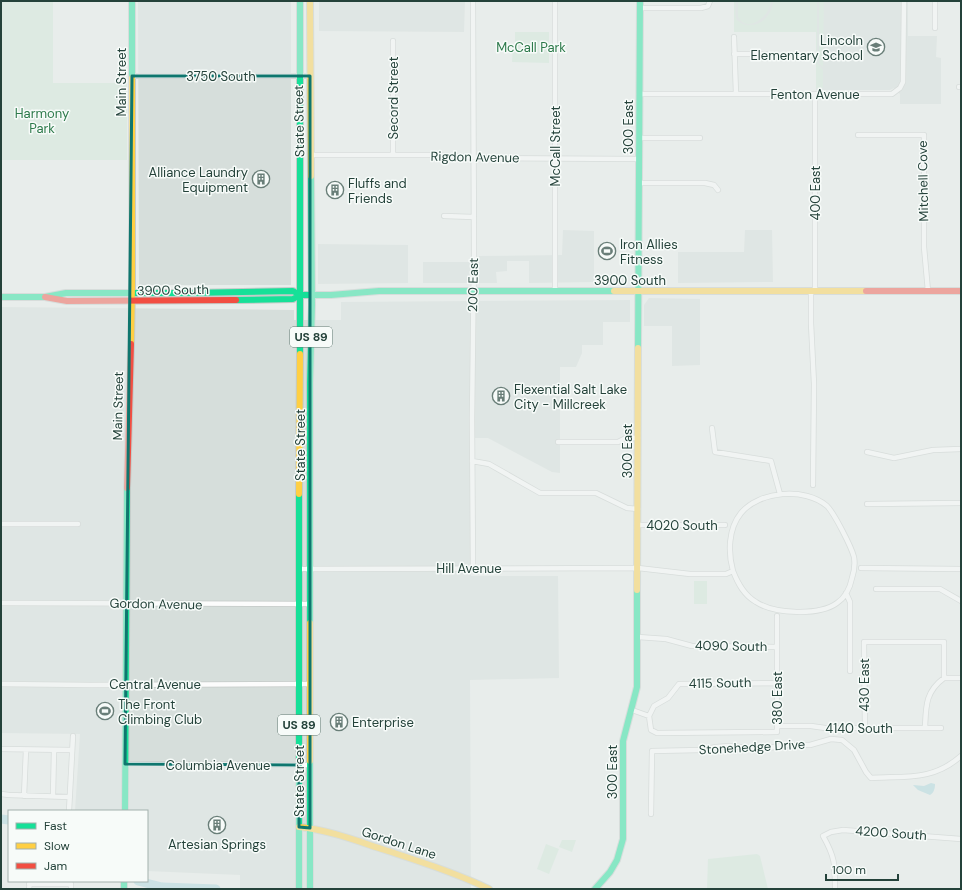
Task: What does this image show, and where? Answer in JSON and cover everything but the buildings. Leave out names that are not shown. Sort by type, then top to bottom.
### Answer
[{"type":"main road","name":"Main Street","points":[[125,810],[125,604],[132,293],[132,1]]},
{"type":"main road","name":"State Street","points":[[299,889],[300,1]]},
{"type":"main road","name":"State Street","points":[[310,1],[312,295],[310,383],[310,889]]},
{"type":"main road","name":"300 East","points":[[595,889],[613,869],[621,853],[623,839],[623,741],[625,728],[632,710],[637,687],[640,4]]},
{"type":"main road","name":"3900 South","points":[[45,297],[66,293],[293,291],[300,295],[379,291],[961,291]]},
{"type":"main road","name":"3900 South","points":[[1,297],[45,297],[67,301],[131,301],[293,299],[300,295]]},
{"type":"main road","name":"Gordon Lane","points":[[299,827],[319,829],[403,856],[471,880],[489,889]]},
{"type":"street","name":"200 East","points":[[473,1],[473,568]]},
{"type":"street","name":"McCall Street","points":[[555,1],[555,291]]},
{"type":"street","points":[[640,4],[701,8],[708,6],[710,1]]},
{"type":"street","name":"Fenton Avenue","points":[[639,94],[815,95],[888,94],[896,92],[903,82],[904,76],[904,1]]},
{"type":"street","points":[[935,1],[935,28]]},
{"type":"street","points":[[734,37],[736,94]]},
{"type":"street","name":"Secord Street","points":[[393,41],[393,155]]},
{"type":"street","points":[[734,54],[766,54]]},
{"type":"street","name":"3750 South","points":[[132,76],[310,76]]},
{"type":"street","name":"400 East","points":[[813,485],[814,384],[811,323],[813,291],[815,95]]},
{"type":"street","name":"Mitchell Cove","points":[[858,135],[924,135],[924,247],[928,291]]},
{"type":"street","points":[[639,138],[700,138]]},
{"type":"street","name":"Rigdon Avenue","points":[[311,155],[639,159]]},
{"type":"street","points":[[639,183],[705,183],[714,185],[718,190]]},
{"type":"street","points":[[444,216],[474,217]]},
{"type":"street","points":[[712,428],[715,452],[771,461],[780,494]]},
{"type":"street","points":[[558,442],[616,442],[626,438],[638,438]]},
{"type":"street","points":[[867,452],[894,458],[933,450],[961,449]]},
{"type":"street","points":[[472,461],[489,464],[540,493],[596,493],[627,508],[638,509]]},
{"type":"street","points":[[788,493],[818,501],[827,506],[840,526],[854,557],[854,572],[846,593],[838,603],[821,610],[778,610],[756,603],[742,590],[733,571],[731,559],[731,542],[734,527],[741,513],[752,504],[765,498],[780,494],[788,493]]},
{"type":"street","points":[[867,504],[961,504]]},
{"type":"street","points":[[1,524],[78,524]]},
{"type":"street","name":"4020 South","points":[[638,525],[725,525]]},
{"type":"street","name":"Hill Avenue","points":[[300,569],[638,568],[690,574],[726,574],[733,571]]},
{"type":"street","points":[[861,568],[961,569]]},
{"type":"street","points":[[876,589],[940,589],[961,601]]},
{"type":"street","points":[[846,593],[850,602],[850,671]]},
{"type":"street","name":"Gordon Avenue","points":[[1,603],[310,604]]},
{"type":"street","name":"380 East","points":[[649,716],[650,730],[658,732],[777,732],[777,616]]},
{"type":"street","name":"4090 South","points":[[638,637],[666,639],[692,646],[777,647]]},
{"type":"street","name":"430 East","points":[[864,728],[864,642],[944,642],[944,678]]},
{"type":"street","points":[[925,728],[929,695],[934,688],[944,678],[961,678]]},
{"type":"street","name":"4115 South","points":[[649,716],[654,706],[668,698],[678,684],[777,683]]},
{"type":"street","name":"Central Avenue","points":[[1,684],[310,684]]},
{"type":"street","points":[[632,710],[649,716]]},
{"type":"street","name":"4140 South","points":[[777,726],[941,728]]},
{"type":"street","points":[[69,810],[73,736]]},
{"type":"street","name":"Stonehedge Drive","points":[[651,814],[652,751],[702,750],[729,746],[761,749],[788,745],[810,745],[831,739],[842,740],[854,750],[871,778],[931,774],[948,766],[961,756]]},
{"type":"street","points":[[1,749],[72,750]]},
{"type":"street","points":[[24,796],[26,750]]},
{"type":"street","points":[[53,796],[54,750]]},
{"type":"street","name":"Columbia Avenue","points":[[125,764],[310,765]]},
{"type":"street","points":[[1,794],[70,797]]},
{"type":"street","name":"4200 South","points":[[835,889],[836,871],[834,857],[823,836],[831,832],[848,830],[961,839]]},
{"type":"street","points":[[29,885],[53,886],[71,884],[71,889]]},
{"type":"highlighted area","points":[[132,76],[310,76],[310,828],[299,827],[299,765],[125,764]]},
{"type":"shaded area","points":[[138,1],[291,1],[291,285],[139,285]]},
{"type":"shaded area","points":[[319,1],[465,1],[464,32],[319,31]]},
{"type":"shaded area","name":"Lincoln Elementary School","points":[[734,1],[908,1],[908,36],[937,36],[936,57],[941,58],[941,104],[900,104],[900,94],[894,88],[890,90],[816,90],[816,32],[734,32]]},
{"type":"shaded area","points":[[563,230],[594,231],[594,282],[529,283],[529,261],[507,261],[507,271],[496,272],[497,283],[423,283],[423,262],[479,262],[479,256],[562,255]]},
{"type":"shaded area","points":[[745,230],[772,230],[773,282],[678,283],[678,252],[744,252]]},
{"type":"shaded area","points":[[318,244],[408,245],[408,283],[318,284]]},
{"type":"shaded area","points":[[649,298],[700,299],[700,365],[672,366],[672,326],[644,326],[644,305]]},
{"type":"shaded area","points":[[630,300],[630,322],[603,322],[603,345],[582,345],[582,353],[576,367],[560,367],[560,473],[552,472],[488,438],[470,438],[471,576],[558,576],[559,678],[470,680],[472,889],[240,889],[240,875],[148,871],[148,810],[75,810],[80,734],[1,733],[1,307],[294,310],[294,320],[341,320],[341,302]]},
{"type":"green space","name":"Harmony Park","points":[[1,1],[53,1],[53,83],[127,83],[127,160],[1,160]]},
{"type":"green space","points":[[734,1],[736,1],[735,13],[737,20],[746,25],[754,25],[766,18],[771,10],[773,1],[817,1],[817,63],[823,70],[823,88],[816,88],[816,32],[734,32]]},
{"type":"green space","points":[[738,1],[771,2],[766,13],[758,22],[747,24],[742,22],[738,17]]},
{"type":"green space","points":[[819,1],[824,1],[823,67],[819,63]]},
{"type":"green space","name":"McCall Park","points":[[515,32],[549,32],[549,63],[512,62],[513,46],[515,46]]},
{"type":"green space","points":[[694,581],[707,581],[707,604],[694,604]]},
{"type":"green space","points":[[562,840],[576,840],[572,852],[559,847]]},
{"type":"green space","points":[[546,844],[559,849],[549,874],[537,869]]},
{"type":"green space","points":[[757,854],[760,856],[768,889],[707,889],[708,859]]},
{"type":"water","points":[[931,783],[935,784],[935,786],[930,795],[918,790],[913,785],[924,786]]},
{"type":"waterway","points":[[1,819],[8,820]]},
{"type":"waterway","points":[[142,882],[162,887],[216,889]]},
{"type":"traffic: fast","points":[[132,1],[132,78]]},
{"type":"traffic: fast","points":[[300,1],[300,354]]},
{"type":"traffic: fast","points":[[638,348],[640,1]]},
{"type":"traffic: fast","points":[[310,623],[310,383],[312,305],[311,176]]},
{"type":"traffic: fast","points":[[1,297],[45,297],[66,293],[293,291],[300,295]]},
{"type":"traffic: fast","points":[[236,300],[293,299],[300,295],[331,295],[379,291],[614,291]]},
{"type":"traffic: fast","points":[[125,810],[127,488]]},
{"type":"traffic: fast","points":[[299,494],[299,889]]},
{"type":"traffic: fast","points":[[595,889],[610,872],[617,860],[623,839],[623,741],[637,687],[637,590]]},
{"type":"traffic: fast","points":[[310,761],[310,889]]},
{"type":"traffic: fast","points":[[124,882],[124,889]]},
{"type":"traffic: slow","points":[[310,1],[311,176]]},
{"type":"traffic: slow","points":[[131,344],[132,78]]},
{"type":"traffic: slow","points":[[614,291],[866,291]]},
{"type":"traffic: slow","points":[[637,590],[638,348]]},
{"type":"traffic: slow","points":[[299,494],[300,354]]},
{"type":"traffic: slow","points":[[310,623],[310,761]]},
{"type":"traffic: slow","points":[[299,827],[332,833],[438,868],[489,889]]},
{"type":"traffic: jam","points":[[866,291],[961,291]]},
{"type":"traffic: jam","points":[[45,297],[67,301],[236,300]]},
{"type":"traffic: jam","points":[[127,488],[131,344]]},
{"type":"place","name":"Lincoln Elementary School","points":[[876,47]]},
{"type":"place","name":"Alliance Laundry Equipment","points":[[261,179]]},
{"type":"place","name":"Fluffs and Friends","points":[[335,190]]},
{"type":"place","name":"Iron Allies Fitness","points":[[607,251]]},
{"type":"place","name":"Flexential Salt Lake City - Millcreek","points":[[501,396]]},
{"type":"place","name":"The Front Climbing Club","points":[[105,711]]},
{"type":"place","name":"Enterprise","points":[[339,722]]},
{"type":"place","name":"Artesian Springs","points":[[217,825]]}]
